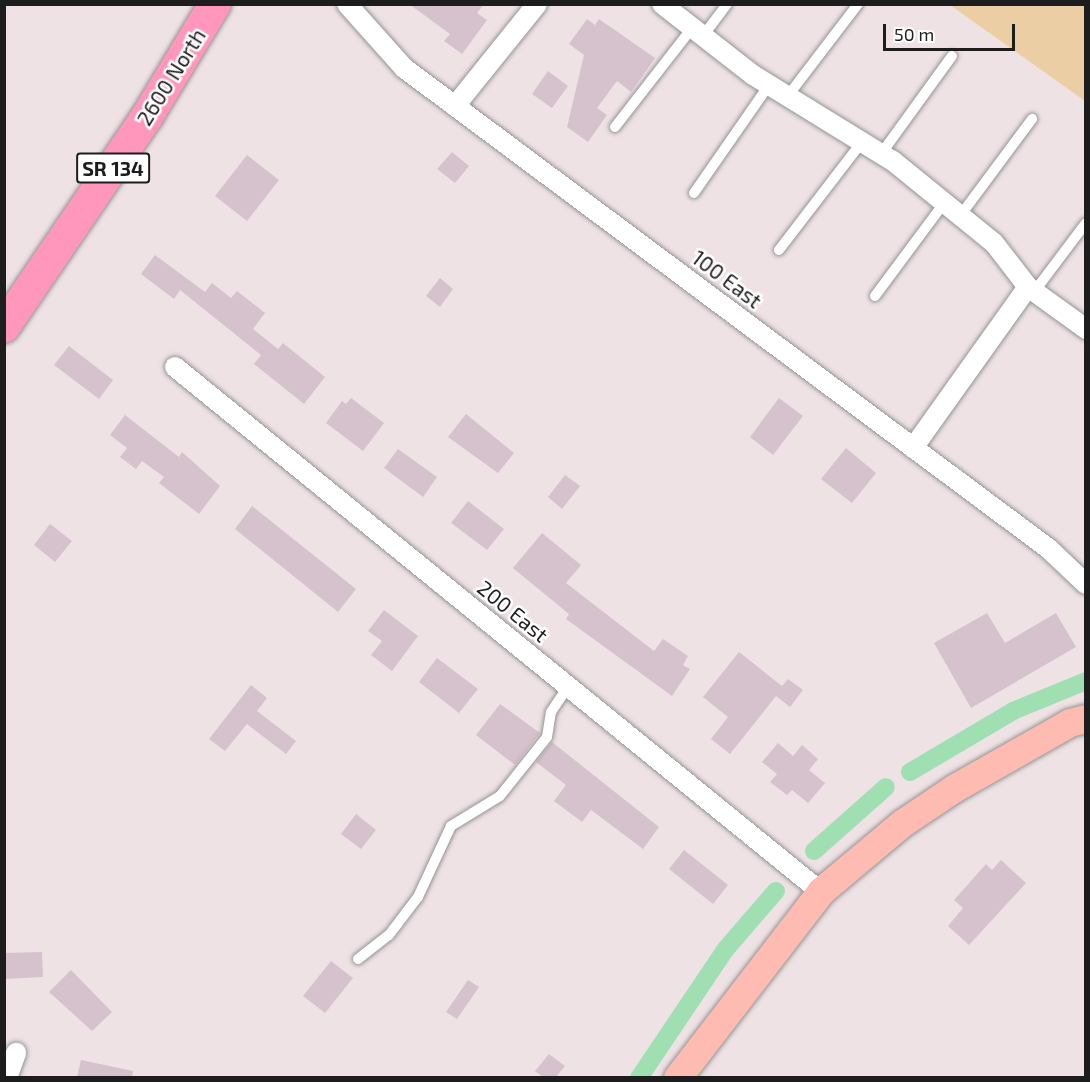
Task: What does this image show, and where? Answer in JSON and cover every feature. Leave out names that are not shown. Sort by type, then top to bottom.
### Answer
[{"type":"main road","name":"2600 North","points":[[4,327],[148,115],[215,4]]},
{"type":"street","name":"100 East","points":[[347,4],[404,68],[1049,549],[1086,584]]},
{"type":"street","points":[[455,106],[537,4]]},
{"type":"street","points":[[662,4],[769,86],[881,154],[994,243],[1031,290],[1086,329]]},
{"type":"street","points":[[913,448],[1031,290]]},
{"type":"street","name":"200 East","points":[[176,367],[821,892]]},
{"type":"street","points":[[678,1077],[821,892],[902,824],[954,789],[1070,723],[1086,719]]},
{"type":"street","points":[[7,1077],[16,1053]]},
{"type":"lane","points":[[615,127],[697,32],[727,4]]},
{"type":"lane","points":[[787,97],[858,4]]},
{"type":"lane","points":[[881,154],[951,56]]},
{"type":"lane","points":[[694,193],[769,86]]},
{"type":"lane","points":[[960,216],[1032,119]]},
{"type":"lane","points":[[779,250],[862,142]]},
{"type":"lane","points":[[875,296],[944,203]]},
{"type":"lane","points":[[1031,290],[1086,223]]},
{"type":"lane","points":[[358,959],[389,935],[418,897],[451,826],[500,796],[547,737],[551,712],[568,687]]},
{"type":"shaded area","points":[[950,5],[1085,5],[1085,101]]},
{"type":"building","points":[[409,4],[484,4],[477,13],[487,20],[462,54],[444,41],[450,34]]},
{"type":"building","points":[[587,19],[595,25],[599,19],[655,58],[631,92],[617,81],[597,108],[607,115],[588,142],[567,127],[584,55],[569,44]]},
{"type":"building","points":[[548,71],[568,86],[552,108],[532,94]]},
{"type":"building","points":[[452,152],[469,166],[455,183],[437,169]]},
{"type":"building","points":[[247,155],[279,180],[247,221],[215,196]]},
{"type":"building","points":[[155,255],[205,292],[212,283],[231,298],[237,291],[265,313],[253,329],[278,349],[283,343],[325,377],[304,404],[254,364],[261,355],[180,290],[174,299],[141,274]]},
{"type":"building","points":[[440,278],[453,289],[440,307],[426,296]]},
{"type":"building","points":[[69,346],[113,380],[99,399],[54,365]]},
{"type":"building","points":[[351,398],[384,423],[363,451],[326,423],[342,401],[346,404]]},
{"type":"building","points":[[779,398],[803,416],[773,455],[750,437]]},
{"type":"building","points":[[466,414],[514,453],[498,473],[448,437]]},
{"type":"building","points":[[125,415],[179,457],[182,452],[220,486],[199,514],[159,483],[164,477],[142,461],[136,469],[120,457],[127,448],[110,435]]},
{"type":"building","points":[[846,448],[876,473],[852,503],[821,479]]},
{"type":"building","points":[[398,449],[437,477],[423,497],[384,468]]},
{"type":"building","points":[[565,475],[580,486],[562,509],[548,497]]},
{"type":"building","points":[[468,501],[504,529],[487,550],[451,523]]},
{"type":"building","points":[[252,506],[356,589],[338,612],[235,529]]},
{"type":"building","points":[[50,524],[72,541],[55,562],[34,545]]},
{"type":"building","points":[[542,533],[581,565],[566,583],[654,651],[663,639],[688,656],[683,665],[690,669],[672,696],[566,619],[569,614],[513,568]]},
{"type":"building","points":[[384,610],[418,636],[392,671],[371,655],[382,641],[368,631]]},
{"type":"building","points":[[987,613],[1005,643],[1056,613],[1076,647],[971,708],[934,643]]},
{"type":"building","points":[[739,652],[782,686],[788,679],[803,690],[790,707],[776,696],[730,754],[711,739],[728,717],[703,697]]},
{"type":"building","points":[[437,658],[478,689],[459,713],[419,682]]},
{"type":"building","points":[[251,685],[267,698],[257,711],[296,741],[286,754],[247,724],[225,751],[209,739]]},
{"type":"building","points":[[500,704],[540,733],[515,765],[476,735]]},
{"type":"building","points":[[552,742],[659,827],[643,849],[591,810],[582,822],[554,801],[566,785],[536,762]]},
{"type":"building","points":[[778,743],[793,756],[802,745],[818,759],[809,770],[825,783],[808,803],[792,790],[787,795],[770,782],[777,774],[762,762]]},
{"type":"building","points":[[356,814],[376,830],[361,849],[341,834]]},
{"type":"building","points":[[684,850],[728,885],[713,904],[669,869]]},
{"type":"building","points":[[1001,860],[1026,883],[969,945],[948,926],[963,908],[954,900],[986,864],[992,870]]},
{"type":"building","points":[[42,952],[43,977],[4,979],[4,953]]},
{"type":"building","points":[[331,961],[353,978],[325,1013],[303,996]]},
{"type":"building","points":[[71,970],[112,1012],[92,1031],[49,992]]},
{"type":"building","points":[[468,980],[479,987],[457,1019],[446,1012]]},
{"type":"building","points":[[549,1054],[565,1066],[556,1077],[543,1077],[535,1071]]},
{"type":"building","points":[[81,1060],[133,1071],[132,1077],[77,1077]]},
{"type":"waterway","points":[[910,772],[1013,711],[1086,681]]},
{"type":"waterway","points":[[814,851],[886,787]]},
{"type":"waterway","points":[[639,1078],[725,950],[776,891]]}]
